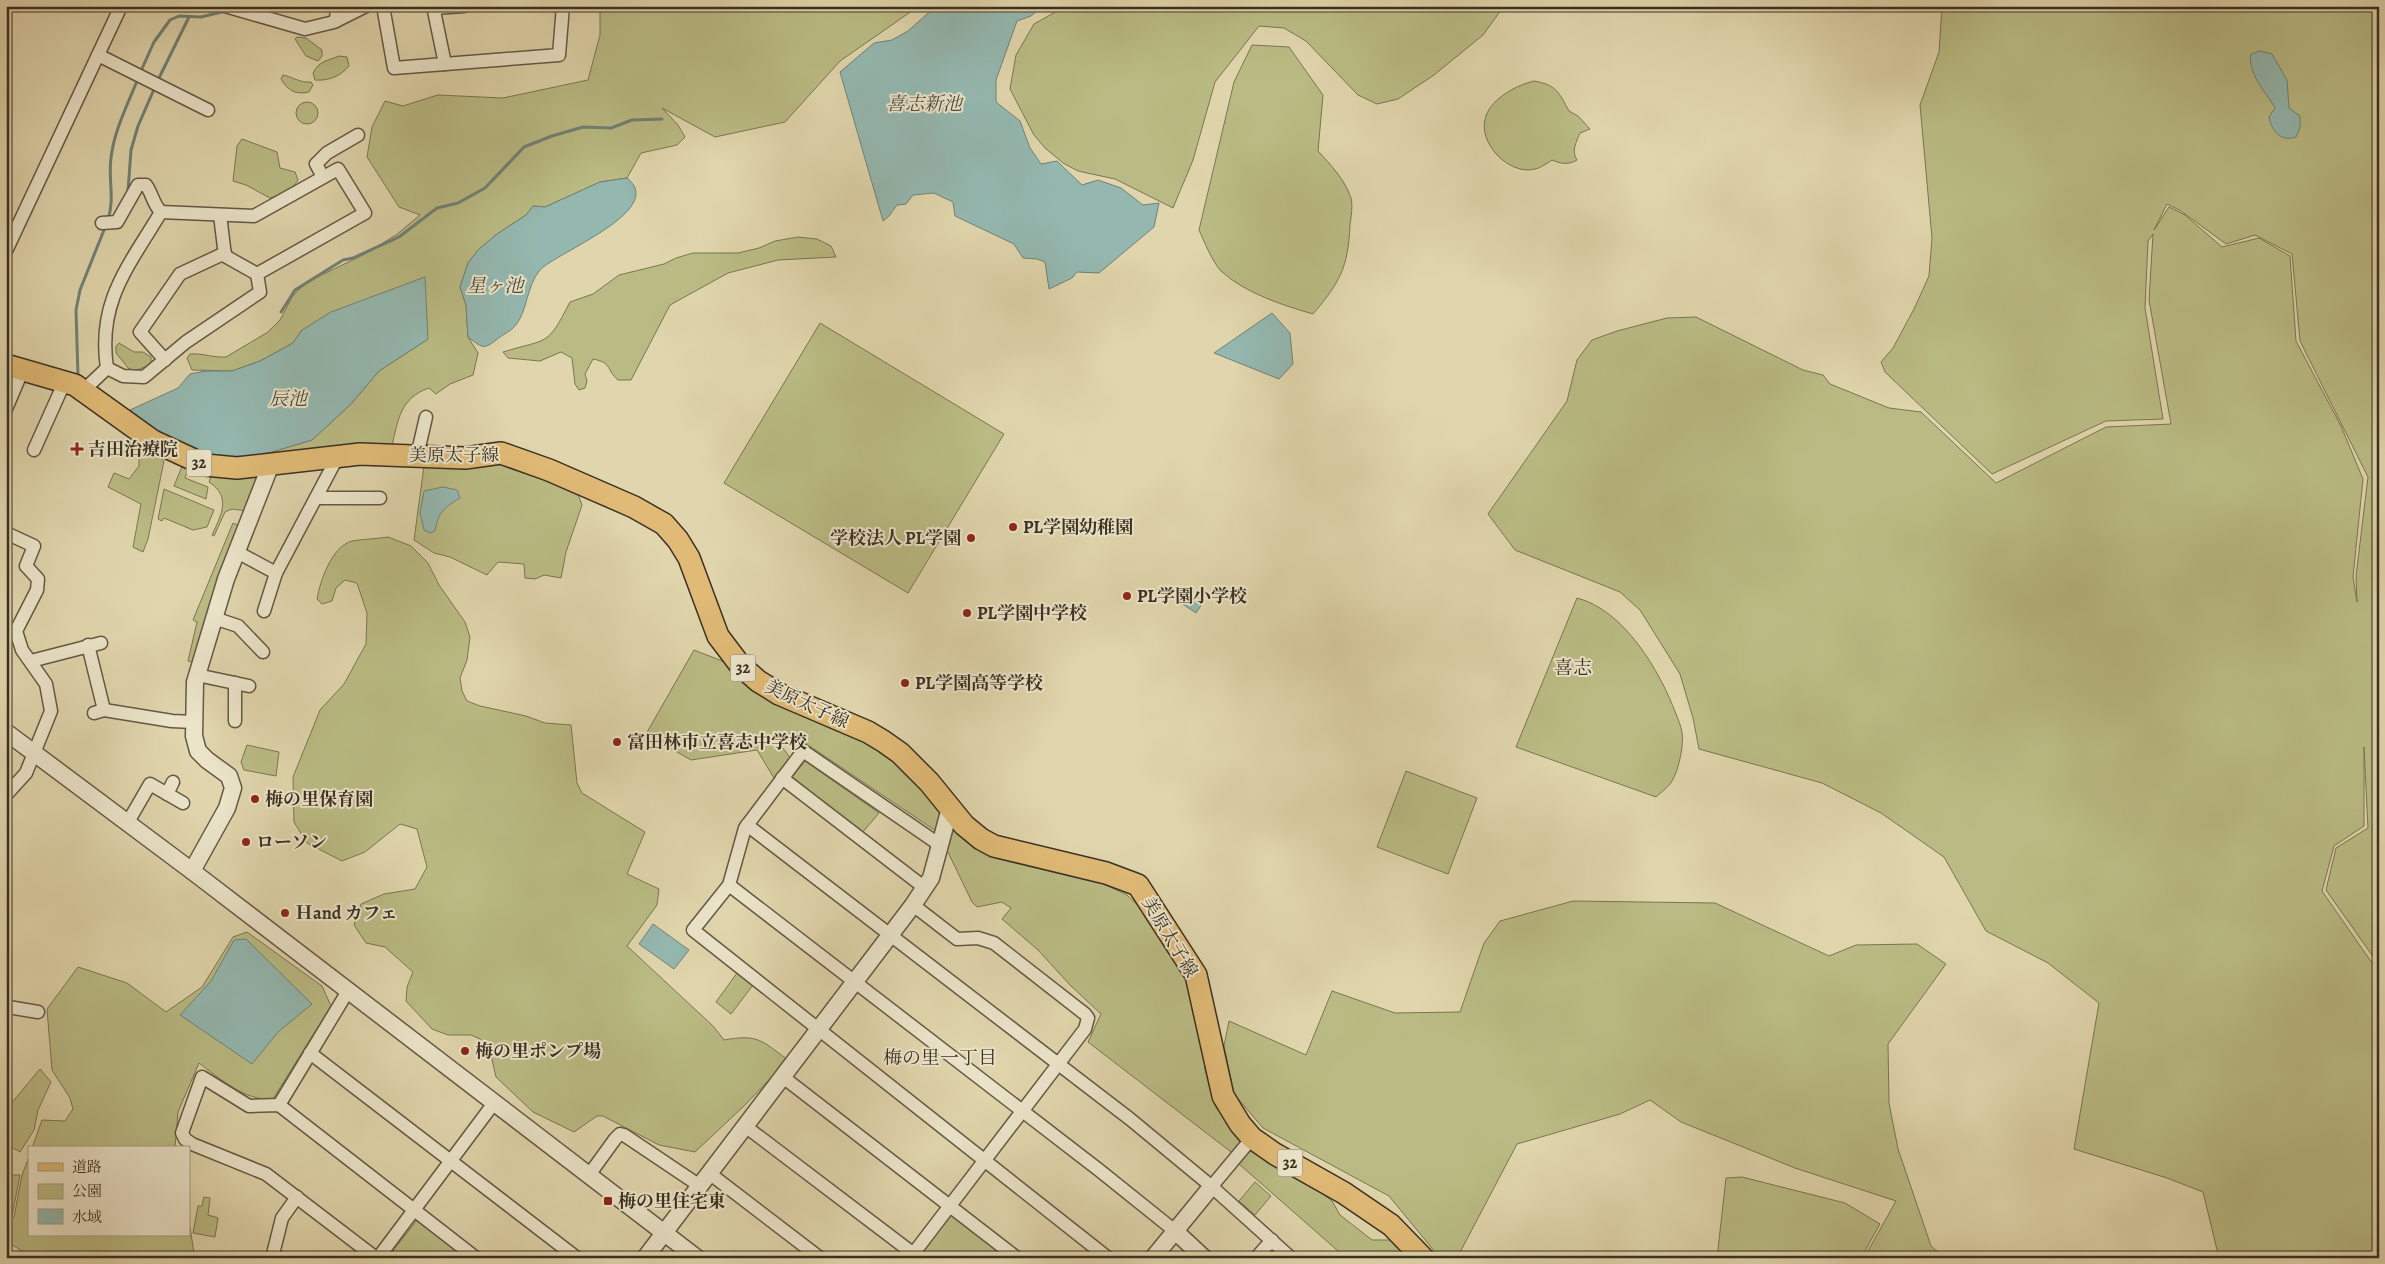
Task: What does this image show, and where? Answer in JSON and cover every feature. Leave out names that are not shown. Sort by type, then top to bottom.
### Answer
[{"type":"main road","name":"美原太子線","points":[[14,367],[81,385],[153,441],[191,460],[220,468],[237,468],[338,456],[376,454],[465,458],[501,453],[519,457],[634,507],[664,524],[678,540],[689,558],[718,636],[740,665],[758,681],[780,694],[868,732],[900,753],[981,840],[994,846],[1106,873],[1138,885],[1193,969],[1223,1096],[1240,1124],[1252,1138],[1275,1154],[1365,1206],[1391,1225],[1423,1258]]},
{"type":"street","points":[[6,251],[120,6]]},
{"type":"street","points":[[225,6],[305,29],[336,21],[366,6]]},
{"type":"street","points":[[336,21],[337,6]]},
{"type":"street","points":[[383,6],[394,68],[559,55],[563,6]]},
{"type":"street","points":[[445,64],[433,7],[464,6]]},
{"type":"street","points":[[98,55],[208,110]]},
{"type":"street","points":[[323,177],[316,164],[327,153],[358,135]]},
{"type":"street","points":[[107,223],[138,185],[146,185],[160,212],[254,216],[338,169],[365,213],[257,274]]},
{"type":"street","points":[[107,368],[105,328],[114,292],[160,212]]},
{"type":"street","points":[[220,215],[225,256],[257,274]]},
{"type":"street","points":[[164,360],[140,332],[180,274],[225,253]]},
{"type":"street","points":[[107,368],[124,376],[144,377],[186,342],[260,292],[257,274]]},
{"type":"street","points":[[6,409],[14,367]]},
{"type":"street","points":[[34,450],[81,385],[107,368]]},
{"type":"street","points":[[417,456],[426,417]]},
{"type":"street","points":[[264,611],[276,573],[338,456]]},
{"type":"street","points":[[192,871],[227,808],[233,788],[229,776],[198,751],[194,722],[197,675],[237,552],[271,464]]},
{"type":"street","points":[[316,498],[380,498]]},
{"type":"street","points":[[6,532],[34,546],[26,566],[38,579],[37,590],[16,631],[22,650],[46,684],[50,711],[26,773],[6,795]]},
{"type":"street","points":[[237,552],[276,573]]},
{"type":"street","points":[[214,618],[238,626],[263,652]]},
{"type":"street","points":[[31,661],[101,643]]},
{"type":"street","points":[[88,645],[99,711],[172,721],[194,722]]},
{"type":"street","points":[[197,675],[249,686]]},
{"type":"street","points":[[235,683],[235,721]]},
{"type":"street","points":[[6,732],[128,822],[697,1258]]},
{"type":"street","points":[[940,845],[803,751],[747,825],[729,885],[693,930],[1108,1258]]},
{"type":"street","points":[[782,778],[925,888]]},
{"type":"street","points":[[128,822],[150,784],[170,788],[183,804]]},
{"type":"street","points":[[645,1258],[925,888],[931,878],[950,808]]},
{"type":"street","points":[[747,825],[1130,1119],[1212,1186],[1291,1258]]},
{"type":"street","points":[[729,885],[1175,1231],[1204,1258]]},
{"type":"street","points":[[745,1126],[914,1256],[1085,1029],[1088,1018],[1086,1014],[994,943],[978,938],[957,939],[913,905]]},
{"type":"street","points":[[279,1105],[348,991]]},
{"type":"street","points":[[6,1009],[8,1007],[38,1012]]},
{"type":"street","points":[[310,1053],[577,1258]]},
{"type":"street","points":[[476,1258],[414,1210],[279,1105],[249,1106],[202,1077],[182,1133],[185,1139],[192,1144],[266,1174],[377,1258],[414,1210],[451,1162],[494,1103]]},
{"type":"street","points":[[782,1077],[951,1205],[1017,1258]]},
{"type":"street","points":[[589,1175],[614,1139],[620,1134],[624,1135],[704,1179],[820,1258]]},
{"type":"street","points":[[1153,1258],[1252,1138]]},
{"type":"street","points":[[278,1258],[273,1254],[282,1218],[297,1197]]},
{"type":"street","points":[[1256,1258],[1272,1240]]},
{"type":"green space","points":[[600,6],[919,6],[840,61],[785,122],[715,137],[662,108],[678,125],[685,137],[677,145],[641,153],[627,178],[600,182],[545,207],[533,206],[526,215],[497,234],[478,250],[468,263],[460,287],[466,305],[468,337],[478,353],[473,375],[450,384],[436,394],[429,388],[419,392],[412,398],[402,411],[392,446],[239,459],[272,452],[312,440],[351,404],[379,371],[428,339],[302,330],[293,343],[260,361],[232,371],[192,370],[187,358],[190,354],[226,357],[268,332],[280,320],[292,297],[305,283],[363,255],[396,235],[420,215],[399,207],[367,157],[372,127],[385,101],[403,106],[438,95],[503,98],[588,80],[600,35]]},
{"type":"green space","points":[[1066,6],[1504,6],[1483,35],[1434,75],[1398,99],[1377,104],[1358,95],[1306,41],[1284,28],[1259,26],[1215,82],[1193,160],[1173,208],[1115,179],[1078,171],[1063,163],[1045,148],[1034,135],[1010,89],[1016,55],[1034,24]]},
{"type":"green space","points":[[1942,6],[2379,6],[2379,965],[2326,890],[2336,848],[2368,828],[2364,747],[2364,826],[2334,846],[2322,891],[2379,973],[2379,1022],[2374,1068],[2379,1087],[2379,1258],[2219,1258],[2203,1192],[2167,1178],[2074,1149],[2099,1003],[2048,963],[1986,931],[1944,857],[1881,813],[1822,783],[1699,749],[1693,718],[1680,674],[1640,610],[1620,592],[1515,550],[1488,514],[1567,401],[1577,360],[1592,340],[1617,331],[1667,318],[1696,317],[1803,370],[1823,375],[1830,384],[1889,408],[1921,412],[1996,483],[2106,427],[2171,424],[2149,300],[2153,234],[2148,241],[2145,308],[2163,419],[2106,421],[1992,474],[1885,372],[1881,362],[1893,348],[1929,276],[1932,238],[1920,105],[1939,52]],"holes":[[[2167,204],[2181,211],[2226,244],[2255,235],[2292,254],[2300,341],[2368,477],[2356,576],[2357,602],[2353,577],[2363,479],[2341,426],[2296,341],[2290,256],[2259,238],[2222,247],[2185,215],[2169,207],[2154,230]]]},
{"type":"green space","points":[[297,37],[306,38],[322,50],[322,56],[318,61],[306,56],[295,39]]},
{"type":"green space","points":[[1252,45],[1289,47],[1323,95],[1318,151],[1333,167],[1351,198],[1352,208],[1345,264],[1330,293],[1313,314],[1289,307],[1252,292],[1231,279],[1215,263],[1199,230],[1234,82]]},
{"type":"green space","points":[[339,56],[347,57],[349,66],[346,70],[330,79],[315,80],[313,73],[318,66]]},
{"type":"green space","points":[[283,75],[300,81],[311,82],[313,85],[309,92],[300,93],[293,91],[281,79]]},
{"type":"green space","points":[[1534,81],[1553,88],[1563,99],[1569,111],[1578,116],[1590,129],[1580,133],[1574,150],[1577,160],[1574,162],[1565,163],[1552,160],[1542,167],[1525,170],[1505,162],[1490,146],[1484,126],[1489,109],[1506,93]]},
{"type":"green space","points":[[307,102],[315,105],[318,113],[315,121],[307,124],[299,121],[296,113],[299,105]]},
{"type":"green space","points":[[242,139],[277,152],[280,168],[295,172],[298,180],[295,184],[286,192],[270,198],[246,185],[233,181],[237,146]]},
{"type":"green space","points":[[798,237],[817,239],[831,246],[836,257],[778,260],[728,273],[670,305],[631,380],[618,380],[607,365],[593,359],[585,374],[587,381],[585,388],[579,390],[575,384],[572,358],[561,352],[540,361],[508,358],[503,352],[545,339],[556,327],[570,302],[593,294],[619,275],[664,264],[693,253],[738,253],[759,248],[775,241]]},
{"type":"green space","points":[[820,323],[1004,434],[908,593],[724,483]]},
{"type":"green space","points":[[119,343],[134,352],[143,352],[151,357],[151,365],[136,370],[129,369],[116,353],[116,346]]},
{"type":"green space","points":[[139,441],[164,461],[148,539],[143,552],[133,547],[141,504],[108,487],[114,473],[129,479],[139,466]]},
{"type":"green space","points":[[486,462],[512,465],[578,494],[582,505],[566,552],[561,578],[544,575],[535,579],[525,578],[524,564],[498,562],[487,575],[450,557],[434,553],[414,540],[424,466]]},
{"type":"green space","points":[[183,464],[194,469],[192,473],[187,472],[185,478],[208,487],[206,499],[174,486]]},
{"type":"green space","points":[[212,473],[256,475],[260,480],[247,511],[232,509],[225,512],[214,536],[212,535],[223,507],[220,494],[209,482]]},
{"type":"green space","points":[[164,489],[214,510],[207,527],[193,530],[164,518],[162,521],[158,519]]},
{"type":"green space","points":[[233,523],[240,526],[194,663],[188,661],[197,622],[193,620]]},
{"type":"green space","points":[[388,537],[411,546],[428,563],[439,585],[465,622],[470,637],[467,660],[460,678],[462,691],[467,701],[480,706],[526,716],[545,723],[571,725],[577,783],[582,793],[645,832],[627,874],[659,889],[657,905],[627,946],[713,1026],[724,1040],[752,1038],[759,1040],[788,1060],[745,1105],[695,1152],[659,1145],[603,1116],[597,1116],[574,1132],[533,1112],[496,1077],[490,1051],[480,1039],[471,1035],[448,1035],[432,1029],[406,1001],[407,987],[413,972],[385,947],[366,943],[354,925],[361,904],[384,894],[415,889],[427,867],[417,829],[400,824],[365,852],[342,861],[307,843],[294,822],[293,777],[320,710],[344,684],[366,644],[367,613],[357,583],[345,580],[336,588],[332,601],[322,604],[317,599],[321,583],[328,565],[345,544],[352,541]]},
{"type":"green space","points":[[1577,598],[1594,605],[1610,615],[1638,644],[1660,679],[1678,718],[1682,730],[1682,750],[1679,764],[1671,783],[1656,797],[1516,747]]},
{"type":"green space","points":[[694,650],[730,664],[883,747],[942,807],[936,831],[790,733],[779,736],[777,740],[791,759],[774,778],[757,750],[691,760],[646,734]]},
{"type":"green space","points":[[247,745],[279,752],[276,776],[244,770],[241,762]]},
{"type":"green space","points":[[805,761],[879,813],[862,833],[792,777]]},
{"type":"green space","points":[[1406,771],[1477,798],[1448,874],[1377,847]]},
{"type":"green space","points":[[954,824],[1102,883],[1127,895],[1154,920],[1179,954],[1201,1022],[1205,1070],[1215,1106],[1240,1136],[1243,1145],[1231,1152],[1088,1042],[1101,1014],[1070,985],[1038,950],[1002,919],[1011,908],[1002,902],[977,907],[972,902],[946,848]]},
{"type":"green space","points":[[1573,901],[1715,903],[1829,956],[1856,945],[1917,944],[1946,964],[1888,1044],[1889,1103],[1898,1149],[1931,1246],[1940,1254],[1953,1254],[1961,1258],[1864,1258],[1896,1201],[1795,1168],[1681,1122],[1650,1100],[1620,1114],[1517,1144],[1457,1258],[1440,1258],[1389,1196],[1263,1128],[1234,1094],[1224,1046],[1229,1021],[1306,1055],[1332,991],[1395,1013],[1460,1012],[1484,943],[1500,921]]},
{"type":"green space","points":[[247,932],[322,986],[331,1006],[273,1099],[253,1097],[243,1093],[224,1082],[199,1063],[178,1112],[175,1146],[33,1146],[42,1120],[65,1121],[73,1109],[70,1098],[52,1070],[47,1009],[78,967],[127,983],[166,1012],[202,987],[233,937]]},
{"type":"green space","points":[[737,973],[753,985],[731,1014],[716,1002]]},
{"type":"green space","points":[[40,1069],[51,1082],[38,1110],[34,1130],[20,1152],[6,1144],[6,1104],[10,1105]]},
{"type":"green space","points":[[1251,1148],[1319,1191],[1332,1201],[1340,1215],[1372,1240],[1392,1240],[1410,1258],[1346,1258],[1239,1164]]},
{"type":"green space","points":[[28,1160],[28,1236],[190,1236],[190,1227],[194,1253],[204,1258],[33,1258],[6,1241],[6,1226],[14,1217],[22,1175]]},
{"type":"green space","points":[[12,1175],[20,1175],[12,1216],[6,1223],[6,1179]]},
{"type":"green space","points":[[1742,1177],[1845,1203],[1880,1224],[1861,1258],[1717,1258],[1726,1178]]},
{"type":"green space","points":[[1255,1182],[1271,1196],[1255,1215],[1239,1201]]},
{"type":"green space","points":[[204,1197],[210,1198],[208,1215],[218,1218],[215,1237],[193,1233],[198,1206],[202,1206]]},
{"type":"green space","points":[[953,1212],[1011,1258],[926,1258],[921,1254]]},
{"type":"green space","points":[[417,1220],[466,1258],[389,1256]]},
{"type":"water","name":"喜志新池","points":[[936,6],[1043,6],[1031,16],[1017,21],[996,80],[996,102],[1020,121],[1030,148],[1041,164],[1057,161],[1082,185],[1098,180],[1121,188],[1143,205],[1159,203],[1154,227],[1099,273],[1077,272],[1072,278],[1049,289],[1045,262],[1037,259],[1023,258],[1014,244],[955,216],[953,202],[934,193],[913,195],[906,204],[897,205],[883,221],[840,72],[874,43],[892,40],[908,31]]},
{"type":"water","points":[[2260,51],[2272,54],[2287,80],[2289,108],[2300,116],[2300,128],[2296,137],[2282,137],[2272,127],[2269,117],[2275,108],[2258,82],[2252,68],[2251,54]]},
{"type":"water","name":"星ヶ池","points":[[627,178],[636,190],[633,203],[622,216],[605,229],[540,270],[532,283],[519,320],[513,328],[487,346],[481,346],[468,337],[466,305],[460,287],[468,263],[478,250],[497,234],[526,215],[533,206],[545,207],[600,182]]},
{"type":"water","name":"辰池","points":[[425,277],[428,339],[379,371],[351,404],[312,440],[272,452],[239,459],[219,457],[189,448],[165,436],[130,410],[178,388],[190,374],[206,371],[232,371],[260,361],[293,343],[302,330],[331,312]]},
{"type":"water","points":[[1272,313],[1290,333],[1293,364],[1279,379],[1214,353]]},
{"type":"water","points":[[443,487],[457,490],[460,498],[443,511],[438,519],[435,531],[430,533],[424,530],[420,513],[424,491]]},
{"type":"water","points":[[1183,587],[1204,601],[1196,613],[1175,599]]},
{"type":"water","points":[[653,924],[689,950],[674,969],[639,944]]},
{"type":"water","points":[[246,939],[312,1004],[278,1032],[252,1064],[180,1015],[211,981],[234,940]]},
{"type":"waterway","points":[[140,73],[154,42],[170,20],[179,16],[201,17],[226,11]]},
{"type":"waterway","points":[[157,82],[189,17]]},
{"type":"waterway","points":[[108,219],[111,204],[110,166],[115,138],[137,81]]},
{"type":"waterway","points":[[128,191],[131,150],[138,126],[155,87]]},
{"type":"waterway","points":[[281,312],[295,290],[343,260],[353,258],[399,237],[437,208],[458,203],[485,188],[524,147],[583,127],[611,128],[632,120],[662,119]]},
{"type":"waterway","points":[[78,377],[76,310],[80,290],[106,225]]},
{"type":"place","name":"吉田治療院","points":[[77,449]]},
{"type":"place","name":"PL学園幼稚園","points":[[1013,527]]},
{"type":"place","name":"学校法人 PL学園","points":[[971,538]]},
{"type":"place","name":"PL学園小学校","points":[[1127,596]]},
{"type":"place","name":"PL学園中学校","points":[[967,613]]},
{"type":"place","name":"PL学園高等学校","points":[[905,683]]},
{"type":"place","name":"富田林市立喜志中学校","points":[[617,742]]},
{"type":"place","name":"梅の里保育園","points":[[255,799]]},
{"type":"place","name":"ローソン","points":[[246,842]]},
{"type":"place","name":"Ｈand カフェ","points":[[285,913]]},
{"type":"place","name":"梅の里ポンプ場","points":[[465,1051]]},
{"type":"place","name":"梅の里住宅東","points":[[608,1201]]},
{"type":"district","name":"喜志","points":[[1573,668]]},
{"type":"district","name":"梅の里一丁目","points":[[940,1058]]}]
